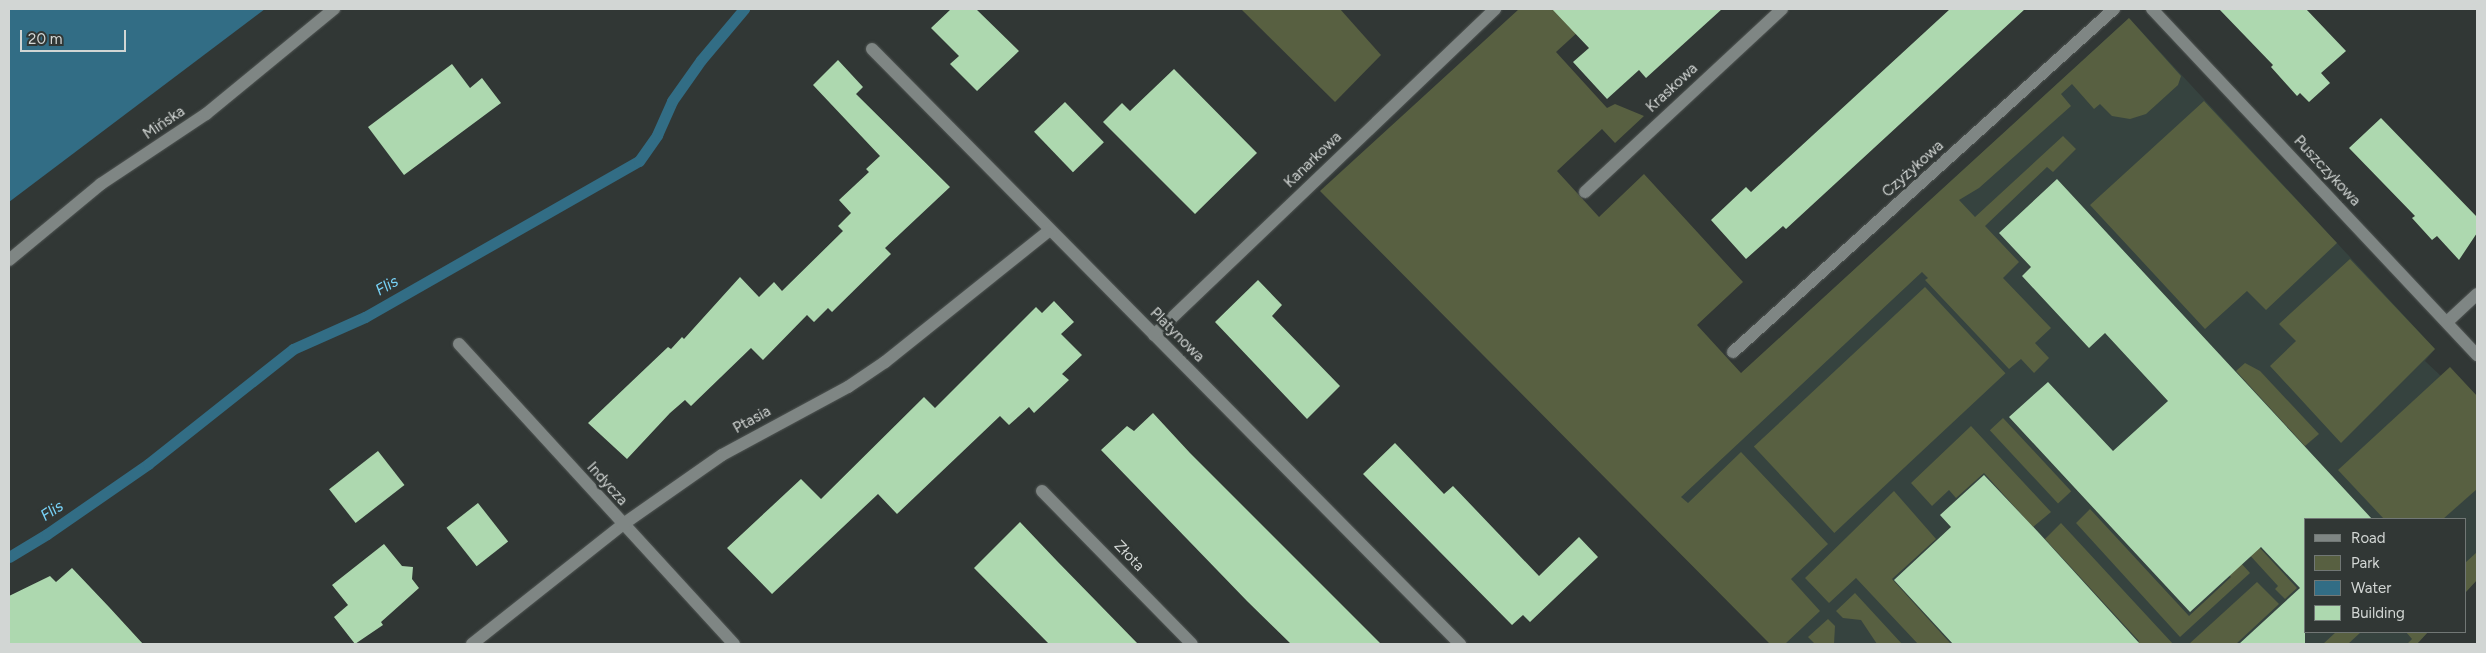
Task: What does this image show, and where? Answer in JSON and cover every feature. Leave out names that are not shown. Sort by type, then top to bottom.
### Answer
[{"type":"street","name":"Mińska","points":[[9,260],[101,184],[206,114],[334,9]]},
{"type":"street","name":"Kanarkowa","points":[[1154,335],[1494,9]]},
{"type":"street","name":"Kraskowa","points":[[1585,192],[1782,9]]},
{"type":"street","name":"Czyżykowa","points":[[1733,352],[2114,9]]},
{"type":"street","name":"Puszczykowa","points":[[2152,9],[2477,355]]},
{"type":"street","name":"Platynowa","points":[[872,49],[1460,644]]},
{"type":"street","name":"Ptasia","points":[[472,644],[622,525],[722,455],[848,387],[885,362],[1050,230]]},
{"type":"street","points":[[2447,322],[2477,294]]},
{"type":"street","name":"Indycza","points":[[459,344],[622,525],[734,644]]},
{"type":"street","name":"Złota","points":[[1042,491],[1192,644]]},
{"type":"shaded area","points":[[2129,18],[2435,349],[2425,361],[2441,376],[2459,377],[2477,396],[2477,580],[2466,592],[2466,518],[2304,518],[2304,633],[2427,633],[2417,644],[1770,644],[1616,488]]},
{"type":"green space","points":[[1241,9],[1340,9],[1381,55],[1335,102]]},
{"type":"green space","points":[[1519,9],[1613,9],[1625,21],[1591,20],[1556,52],[1607,108],[1615,104],[1644,116],[1615,143],[1602,129],[1557,171],[1599,217],[1644,174],[1743,282],[1697,325],[1741,373],[2129,18],[2181,76],[2178,85],[2146,114],[2130,119],[2112,116],[2100,104],[2094,109],[2072,84],[2061,94],[2071,106],[1979,188],[1959,200],[1975,217],[2063,136],[2076,149],[2053,172],[2047,167],[1985,226],[2019,262],[2003,278],[2051,328],[2035,343],[2049,358],[2034,373],[2021,359],[2009,369],[1925,280],[1928,278],[1922,272],[1681,497],[1688,503],[1741,452],[1828,544],[1791,579],[1820,611],[1785,644],[1770,644],[1320,191]]},
{"type":"green space","points":[[2204,101],[2337,243],[2266,310],[2247,291],[2205,329],[2090,205]]},
{"type":"green space","points":[[2350,259],[2435,349],[2341,443],[2270,366],[2296,341],[2279,324]]},
{"type":"green space","points":[[1925,287],[2005,373],[1834,533],[1754,447]]},
{"type":"green space","points":[[2245,363],[2260,371],[2319,434],[2305,446],[2236,371]]},
{"type":"green space","points":[[2450,367],[2477,396],[2477,489],[2444,518],[2383,518],[2338,470]]},
{"type":"green space","points":[[2003,418],[2071,491],[2058,503],[1990,430]]},
{"type":"green space","points":[[1971,426],[2051,512],[2033,527],[1984,473],[1956,498],[1949,490],[1932,506],[1911,483]]},
{"type":"green space","points":[[1894,491],[1936,539],[1892,579],[1951,644],[1918,644],[1856,578],[1829,603],[1805,578]]},
{"type":"green space","points":[[2164,501],[2188,505],[2250,573],[2180,637],[2076,523],[2090,509],[2189,616],[2231,577]]},
{"type":"green space","points":[[2218,503],[2297,588],[2285,599],[2275,589],[2278,586],[2204,505]]},
{"type":"green space","points":[[2061,523],[2173,644],[2136,644],[2139,641],[2045,539]]},
{"type":"green space","points":[[2477,552],[2477,580],[2466,592],[2466,562]]},
{"type":"green space","points":[[2257,582],[2279,604],[2236,644],[2189,644]]},
{"type":"green space","points":[[1855,593],[1902,644],[1877,644],[1861,620],[1843,618],[1836,611]]},
{"type":"green space","points":[[1828,619],[1835,626],[1834,644],[1815,644],[1808,637]]},
{"type":"green space","points":[[2335,633],[2360,633],[2348,644],[2323,644]]},
{"type":"green space","points":[[2407,633],[2427,633],[2417,644],[2407,644],[2412,639]]},
{"type":"water","points":[[9,9],[265,9],[9,202]]},
{"type":"building","points":[[951,9],[976,9],[1019,51],[977,91],[950,64],[959,56],[931,28]]},
{"type":"building","points":[[1552,9],[1722,9],[1646,78],[1639,70],[1607,99],[1573,62],[1589,48]]},
{"type":"building","points":[[1950,9],[2025,9],[1786,229],[1783,226],[1746,259],[1711,220],[1746,187],[1751,192]]},
{"type":"building","points":[[2219,9],[2306,9],[2346,51],[2321,73],[2330,83],[2309,102],[2300,93],[2297,96],[2271,67],[2273,65]]},
{"type":"building","points":[[838,60],[863,87],[856,94],[950,187],[885,248],[891,254],[832,312],[828,308],[814,322],[807,315],[763,360],[751,348],[691,406],[685,400],[670,413],[627,459],[588,423],[668,347],[671,349],[682,337],[684,339],[740,277],[759,297],[774,282],[782,291],[843,231],[838,226],[851,213],[839,200],[869,172],[866,169],[880,156],[813,85]]},
{"type":"building","points":[[452,64],[470,88],[482,78],[501,103],[404,175],[368,127]]},
{"type":"building","points":[[1174,69],[1257,153],[1195,214],[1103,122],[1122,103],[1130,111]]},
{"type":"building","points":[[1065,102],[1104,142],[1073,172],[1034,132]]},
{"type":"building","points":[[2381,118],[2477,217],[2477,233],[2459,260],[2437,236],[2432,240],[2412,218],[2415,216],[2349,148]]},
{"type":"building","points":[[2057,179],[2371,518],[2304,518],[2305,644],[2239,644],[2300,588],[2261,547],[2190,612],[2009,417],[2048,382],[2113,451],[2168,401],[2105,333],[2089,348],[2022,276],[2031,267],[1999,233]]},
{"type":"building","points":[[1258,280],[1282,305],[1272,316],[1340,386],[1307,419],[1215,322]]},
{"type":"building","points":[[1054,301],[1074,322],[1061,334],[1082,355],[1062,374],[1069,380],[1034,413],[1029,407],[1009,425],[1000,416],[897,514],[878,494],[772,594],[727,548],[801,479],[821,499],[924,397],[935,408],[1036,307],[1042,313]]},
{"type":"building","points":[[1153,413],[1190,453],[1381,644],[1291,644],[1247,601],[1101,450],[1127,426],[1134,431]]},
{"type":"building","points":[[1395,443],[1444,494],[1453,486],[1539,576],[1579,537],[1598,557],[1530,622],[1523,615],[1512,625],[1363,474]]},
{"type":"building","points":[[378,451],[404,485],[356,523],[329,489]]},
{"type":"building","points":[[1984,475],[2140,644],[1953,644],[1894,580],[1951,527],[1940,515]]},
{"type":"building","points":[[478,503],[508,542],[477,566],[446,528]]},
{"type":"building","points":[[1020,522],[1138,644],[1049,644],[974,568]]},
{"type":"building","points":[[384,544],[402,566],[413,567],[412,579],[419,588],[381,622],[383,625],[355,644],[334,617],[348,605],[332,585]]},
{"type":"building","points":[[72,568],[143,644],[9,644],[9,596],[50,576],[56,582]]},
{"type":"waterway","name":"Flis","points":[[9,557],[47,534],[148,464],[293,349],[365,317],[639,161],[657,135],[672,101],[701,60],[744,9]]}]
